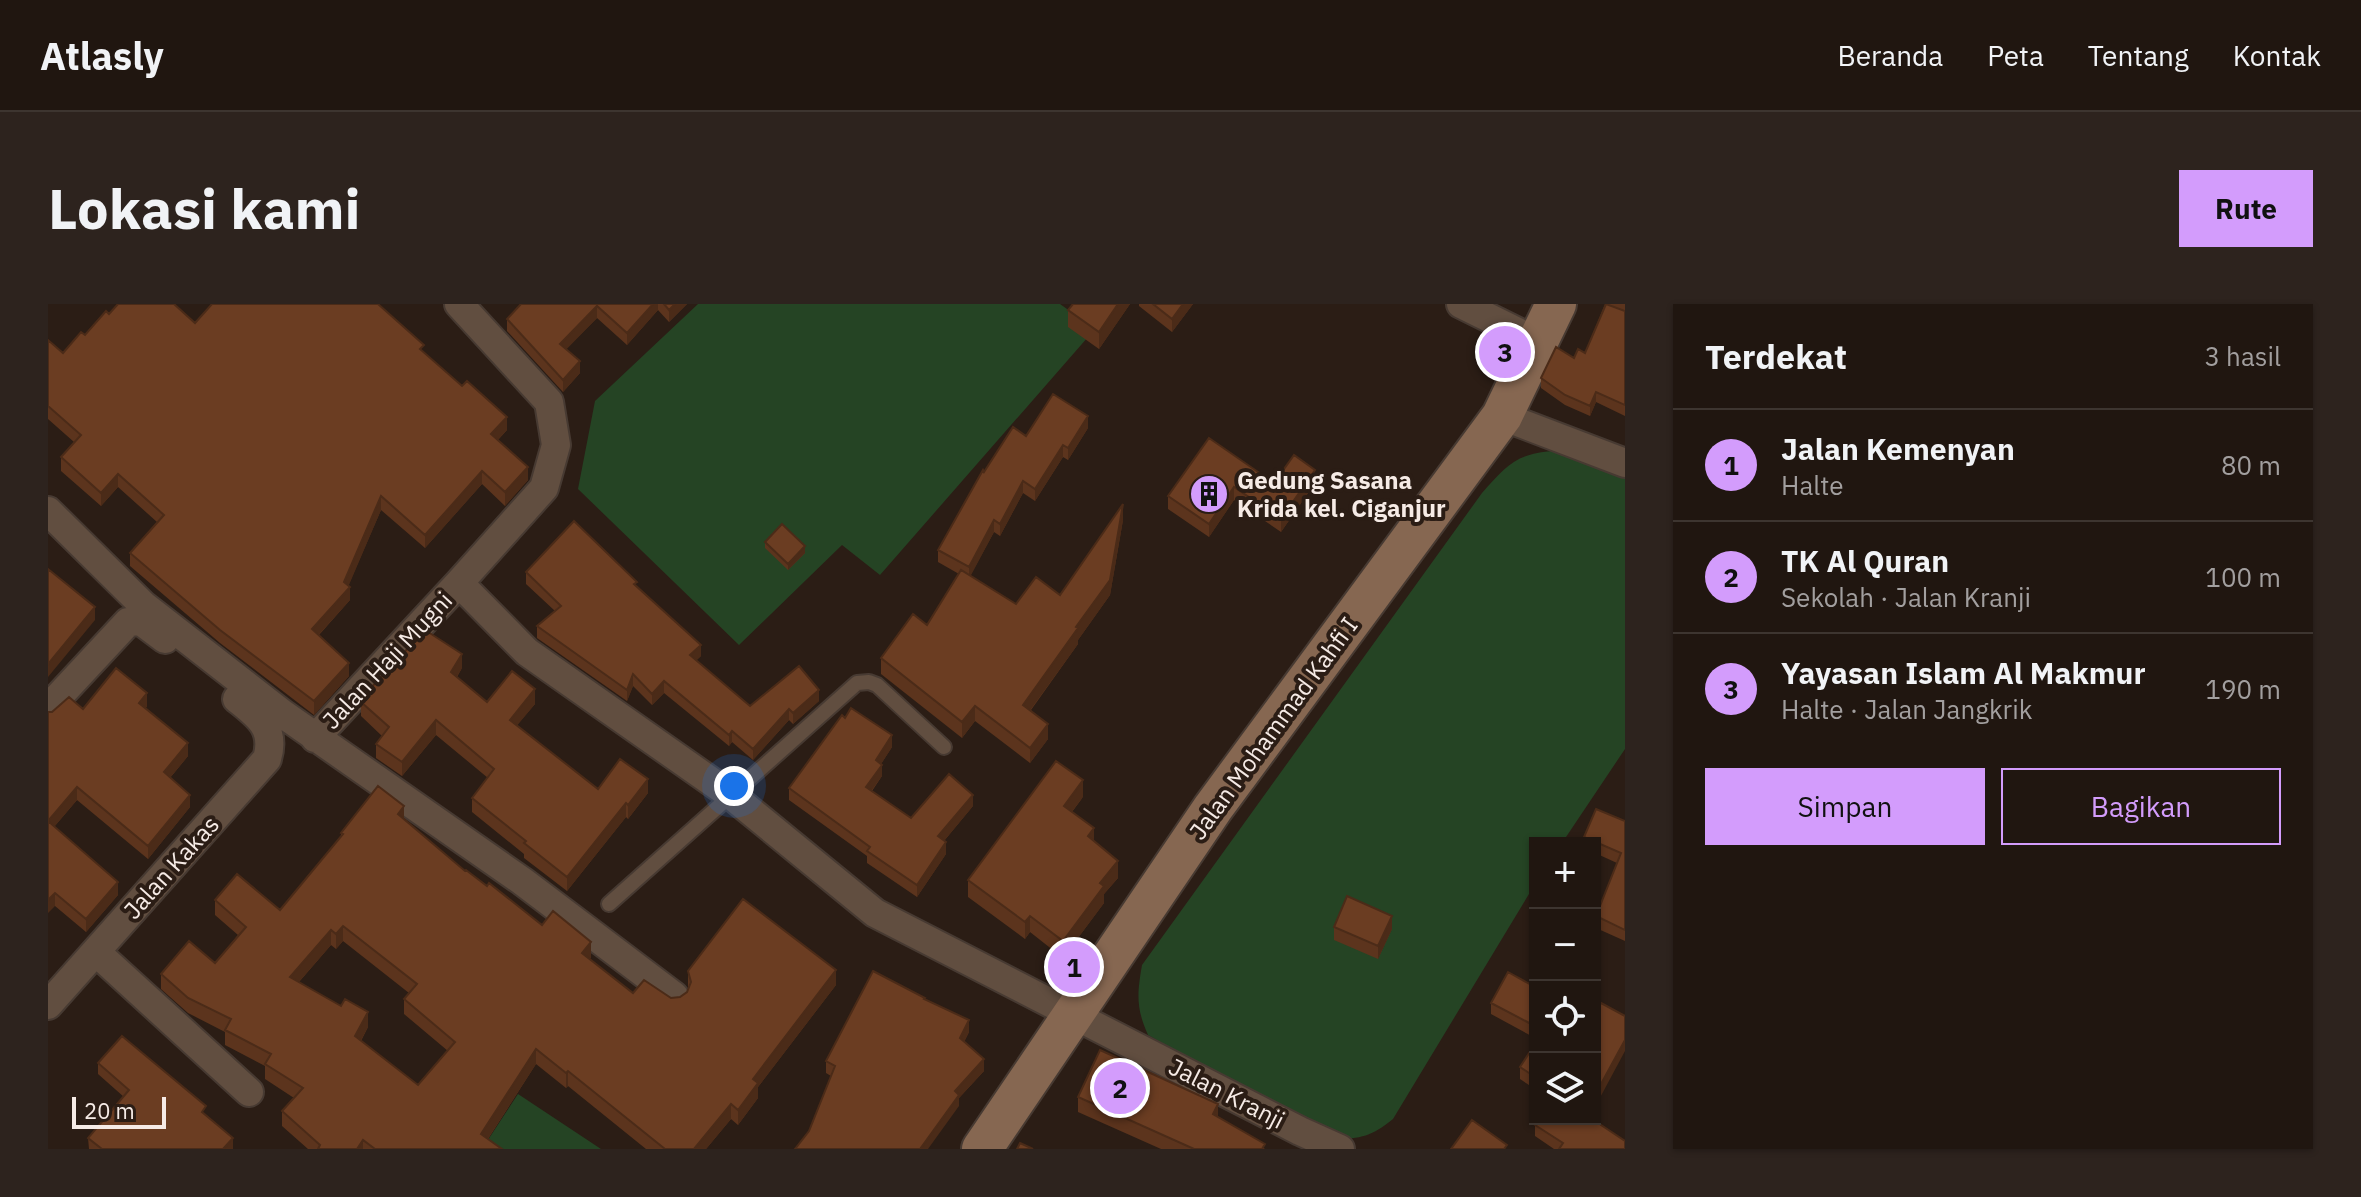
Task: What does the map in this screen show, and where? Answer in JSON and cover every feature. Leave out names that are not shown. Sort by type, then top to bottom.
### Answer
[{"type":"main road","name":"Jalan Mohammad Kahfi I","points":[[982,1149],[1213,808],[1502,416],[1556,304]]},
{"type":"street","points":[[1461,304],[1538,342]]},
{"type":"street","name":"Jalan Haji Mugni","points":[[315,738],[544,488],[556,445],[549,402],[476,310]]},
{"type":"street","points":[[1502,416],[1625,463]]},
{"type":"street","points":[[48,511],[143,605],[315,738],[522,881],[674,996]]},
{"type":"street","name":"Jalan Kranji","points":[[459,583],[527,652],[732,796],[875,913],[1072,1013],[1295,1140],[1340,1149]]},
{"type":"street","name":"Jalan Kakas","points":[[48,708],[128,622],[136,620],[145,623],[251,710],[270,735],[271,748],[267,759],[48,1005]]},
{"type":"street","points":[[96,952],[249,1092]]},
{"type":"lane","points":[[609,904],[857,683],[877,685],[944,747]]},
{"type":"green space","points":[[698,304],[1060,304],[1095,329],[880,575],[842,545],[739,645],[578,489],[595,401]]},
{"type":"green space","points":[[1554,451],[1625,476],[1625,749],[1566,837],[1529,837],[1529,894],[1393,1119],[1366,1135],[1334,1139],[1148,1035],[1139,1001],[1142,965],[1482,493],[1513,463],[1541,452]]},
{"type":"green space","points":[[518,1094],[601,1149],[482,1149]]},
{"type":"building","points":[[118,304],[174,304],[195,323],[212,304],[378,304],[424,345],[420,349],[462,386],[467,381],[507,417],[491,434],[528,467],[505,492],[482,471],[425,535],[381,496],[344,582],[350,587],[312,629],[349,663],[314,701],[220,630],[130,553],[164,515],[118,474],[101,493],[61,457],[81,435],[48,406],[48,340],[63,353],[81,332],[85,335],[106,311],[109,314]]},
{"type":"building","points":[[521,304],[653,304],[627,333],[597,306],[560,344],[580,361],[563,380],[507,319]]},
{"type":"building","points":[[1073,304],[1118,304],[1099,332],[1068,310]]},
{"type":"building","points":[[1153,304],[1183,304],[1172,319]]},
{"type":"building","points":[[1606,304],[1625,311],[1625,405],[1596,392],[1590,406],[1565,395],[1541,378],[1556,347],[1574,358],[1578,349],[1585,353]]},
{"type":"building","points":[[1053,394],[1088,416],[1068,448],[1063,445],[1035,489],[1023,481],[1000,524],[994,520],[969,567],[938,550],[983,470],[1013,427],[1026,436]]},
{"type":"building","points":[[1209,438],[1274,483],[1294,455],[1315,470],[1281,519],[1234,487],[1209,524],[1168,496]]},
{"type":"building","points":[[1123,504],[1110,580],[1023,705],[1048,724],[1030,748],[975,706],[962,722],[881,658],[913,614],[927,625],[961,570],[1016,604],[1036,577],[1060,595]]},
{"type":"building","points":[[574,521],[637,582],[634,584],[701,645],[690,655],[750,706],[799,666],[819,690],[793,713],[789,709],[753,749],[732,731],[729,735],[664,681],[652,694],[633,674],[627,690],[537,626],[561,606],[526,572]]},
{"type":"building","points":[[782,524],[805,546],[788,564],[765,542]]},
{"type":"building","points":[[48,569],[95,607],[48,664]]},
{"type":"building","points":[[425,630],[462,654],[451,672],[487,702],[512,671],[535,689],[510,720],[598,789],[620,759],[648,779],[567,877],[472,798],[494,769],[436,720],[402,762],[376,744],[389,727],[361,702]]},
{"type":"building","points":[[116,668],[147,693],[139,703],[188,743],[164,772],[190,795],[148,846],[77,787],[48,821],[48,712],[69,697],[83,709]]},
{"type":"building","points":[[851,708],[892,735],[876,760],[882,765],[866,787],[911,818],[949,774],[973,795],[938,836],[946,842],[917,885],[867,851],[870,847],[789,788],[842,715],[845,718]]},
{"type":"building","points":[[1056,761],[1083,780],[1064,806],[1094,828],[1088,836],[1118,861],[1100,883],[1104,886],[1063,941],[1030,916],[1025,922],[968,880]]},
{"type":"building","points":[[378,786],[404,806],[398,814],[465,871],[487,886],[489,883],[542,925],[553,911],[591,942],[582,953],[633,993],[644,980],[671,998],[687,992],[691,982],[688,971],[743,899],[836,970],[753,1079],[758,1083],[738,1110],[731,1104],[694,1149],[665,1149],[536,1049],[481,1134],[502,1149],[375,1149],[363,1140],[357,1149],[318,1149],[320,1145],[282,1111],[303,1088],[265,1064],[271,1054],[225,1030],[231,1019],[188,998],[161,974],[189,941],[215,963],[246,927],[215,900],[237,874],[280,910]],"holes":[[[343,926],[417,984],[404,999],[455,1042],[418,1085],[355,1036],[368,1012],[345,999],[341,1006],[290,977],[331,930],[336,934]]]},
{"type":"building","points":[[1596,809],[1625,821],[1625,930],[1601,918],[1601,903],[1621,853],[1601,844],[1601,837],[1584,837]]},
{"type":"building","points":[[48,821],[118,882],[86,919],[55,893],[48,900]]},
{"type":"building","points":[[1347,896],[1392,916],[1378,946],[1334,927]]},
{"type":"building","points":[[873,971],[969,1020],[960,1038],[984,1059],[955,1091],[959,1095],[920,1149],[795,1149],[809,1131],[835,1066],[826,1061]]},
{"type":"building","points":[[1508,972],[1529,984],[1529,1023],[1491,1003]]},
{"type":"building","points":[[1601,1003],[1625,1016],[1625,1040],[1601,1084]]},
{"type":"building","points":[[122,1036],[206,1106],[202,1112],[233,1138],[223,1149],[102,1149],[88,1138],[129,1090],[98,1063]]},
{"type":"building","points":[[1100,1050],[1218,1104],[1213,1114],[1265,1144],[1262,1149],[1194,1149],[1078,1097]]},
{"type":"building","points":[[1529,1053],[1529,1073],[1520,1067]]},
{"type":"building","points":[[1472,1120],[1507,1145],[1504,1149],[1451,1149]]},
{"type":"building","points":[[1535,1125],[1601,1125],[1625,1141],[1625,1149],[1559,1149],[1563,1143]]},
{"type":"building","points":[[1020,1143],[1033,1149],[1017,1149]]},
{"type":"place","name":"Yayasan Islam Al Makmur","points":[[1505,352]]},
{"type":"place","name":"Gedung Sasana Krida kel. Ciganjur","points":[[1209,494]]},
{"type":"place","name":"Jalan Kemenyan","points":[[1074,967]]},
{"type":"place","name":"TK Al Quran","points":[[1120,1088]]}]
